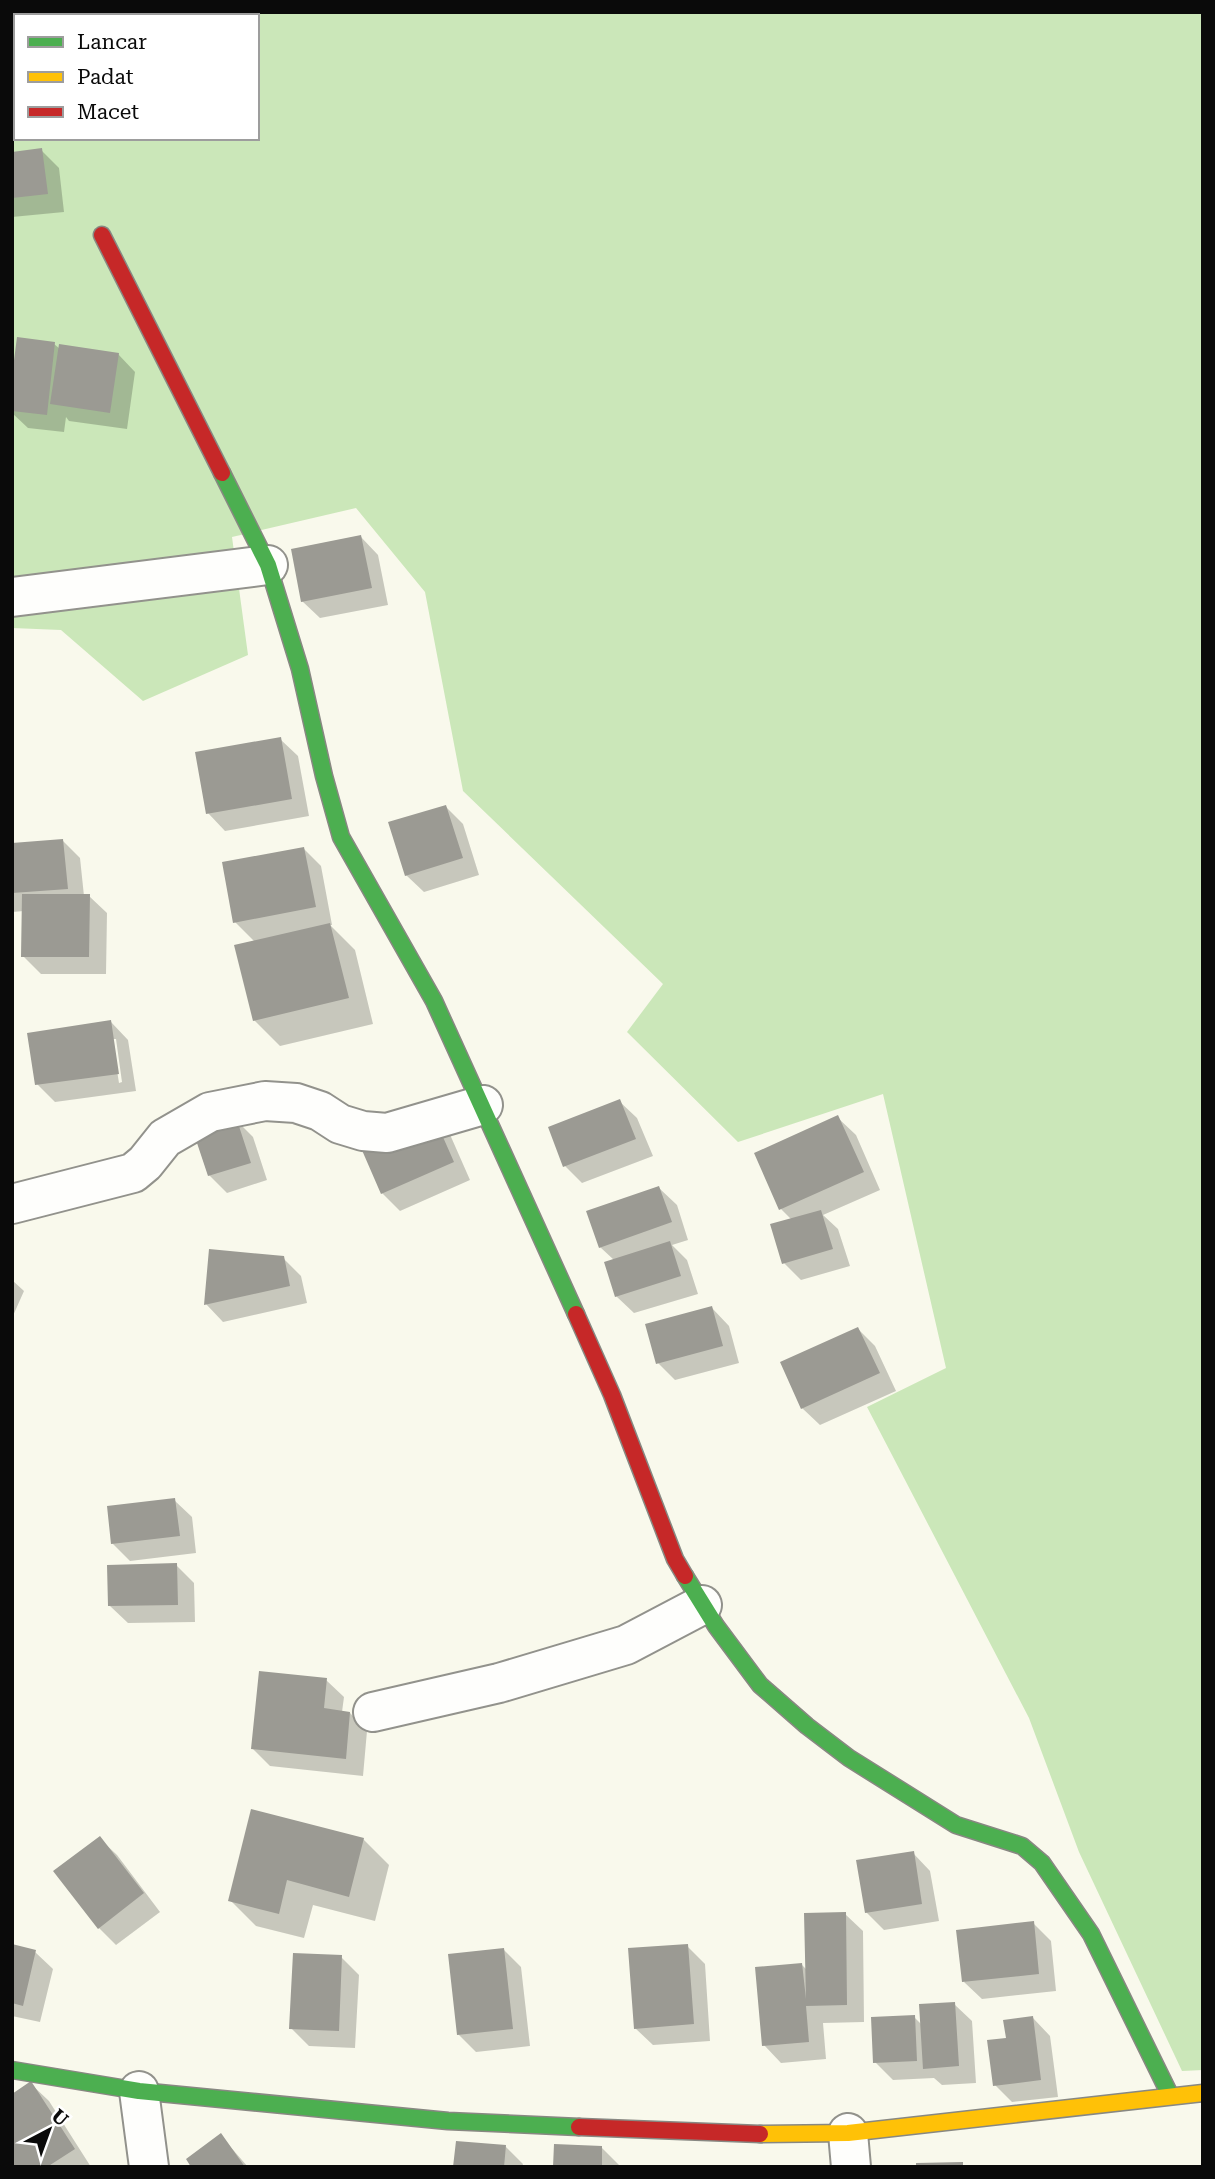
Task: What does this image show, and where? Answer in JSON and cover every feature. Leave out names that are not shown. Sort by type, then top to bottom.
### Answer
[{"type":"street","points":[[102,235],[268,565],[300,669],[341,837],[434,1001],[612,1395],[676,1559],[702,1605],[760,1685],[849,1758],[956,1825],[1022,1846],[1042,1863],[1091,1934],[1170,2095]]},
{"type":"street","points":[[12,597],[268,565]]},
{"type":"street","points":[[12,1204],[133,1172],[145,1163],[166,1138],[210,1112],[265,1101],[296,1103],[320,1111],[340,1124],[363,1131],[387,1133],[482,1105]]},
{"type":"street","points":[[373,1712],[499,1683],[626,1645],[702,1605]]},
{"type":"street","points":[[12,2070],[139,2091],[448,2121],[742,2134],[849,2150],[1023,2114],[1203,2093]]},
{"type":"street","points":[[139,2091],[149,2167]]},
{"type":"green space","points":[[12,12],[1203,12],[1203,2070],[1182,2071],[1079,1852],[1029,1718],[867,1407],[946,1368],[883,1094],[738,1142],[627,1032],[663,984],[463,791],[425,592],[356,508],[232,537],[248,655],[143,701],[61,630],[12,628]]},
{"type":"building","points":[[42,148],[48,194],[12,198],[12,152]]},
{"type":"building","points":[[17,337],[55,342],[47,415],[12,411],[12,376]]},
{"type":"building","points":[[59,344],[119,353],[110,413],[50,404]]},
{"type":"building","points":[[361,535],[372,588],[301,602],[291,549]]},
{"type":"building","points":[[281,737],[292,799],[206,814],[195,752]]},
{"type":"building","points":[[446,805],[463,858],[405,876],[388,822]]},
{"type":"building","points":[[63,839],[68,889],[12,893],[12,843]]},
{"type":"building","points":[[304,847],[316,907],[233,923],[222,862]]},
{"type":"building","points":[[22,894],[90,894],[89,957],[21,957]]},
{"type":"building","points":[[330,923],[349,998],[253,1021],[234,945]]},
{"type":"building","points":[[111,1020],[119,1074],[35,1085],[27,1033]]},
{"type":"building","points":[[620,1099],[636,1139],[563,1167],[548,1127]]},
{"type":"building","points":[[431,1110],[454,1162],[381,1194],[358,1141]]},
{"type":"building","points":[[838,1115],[864,1172],[779,1210],[754,1153]]},
{"type":"building","points":[[236,1117],[251,1163],[208,1176],[193,1131]]},
{"type":"building","points":[[659,1186],[672,1222],[599,1248],[586,1211]]},
{"type":"building","points":[[821,1210],[833,1249],[782,1264],[770,1224]]},
{"type":"building","points":[[670,1241],[681,1276],[615,1297],[604,1262]]},
{"type":"building","points":[[209,1249],[284,1256],[290,1286],[204,1305]]},
{"type":"building","points":[[712,1306],[723,1346],[656,1364],[645,1324]]},
{"type":"building","points":[[858,1327],[880,1373],[801,1409],[780,1362]]},
{"type":"building","points":[[175,1498],[180,1536],[111,1544],[107,1506]]},
{"type":"building","points":[[177,1563],[178,1605],[108,1606],[107,1565]]},
{"type":"building","points":[[259,1671],[327,1678],[324,1708],[350,1712],[346,1759],[251,1749]]},
{"type":"building","points":[[251,1809],[364,1838],[349,1897],[287,1880],[279,1914],[228,1901]]},
{"type":"building","points":[[100,1836],[144,1893],[98,1929],[53,1871]]},
{"type":"building","points":[[914,1851],[922,1904],[865,1913],[856,1860]]},
{"type":"building","points":[[846,1912],[847,2005],[806,2006],[809,2042],[762,2046],[755,1967],[802,1963],[806,1999],[804,1913]]},
{"type":"building","points":[[1034,1921],[1039,1974],[962,1982],[956,1930]]},
{"type":"building","points":[[12,1944],[36,1950],[23,2006],[12,2003]]},
{"type":"building","points":[[688,1944],[694,2024],[634,2029],[628,1948]]},
{"type":"building","points":[[504,1948],[513,2029],[457,2035],[448,1954]]},
{"type":"building","points":[[293,1953],[342,1955],[339,2031],[289,2029]]},
{"type":"building","points":[[955,2002],[959,2066],[923,2069],[919,2004]]},
{"type":"building","points":[[915,2015],[917,2061],[873,2063],[871,2017]]},
{"type":"building","points":[[1033,2016],[1041,2080],[993,2086],[987,2040],[1006,2038],[1003,2020]]},
{"type":"building","points":[[31,2081],[75,2149],[47,2167],[12,2167],[12,2094]]},
{"type":"building","points":[[221,2133],[245,2167],[191,2167],[186,2159]]},
{"type":"building","points":[[456,2141],[506,2145],[504,2167],[453,2167]]},
{"type":"building","points":[[554,2144],[602,2146],[602,2167],[553,2167]]},
{"type":"building","points":[[963,2162],[963,2167],[916,2167],[916,2163]]},
{"type":"traffic: fast","points":[[222,473],[268,565],[300,669],[341,837],[434,1001],[576,1314]]},
{"type":"traffic: fast","points":[[685,1576],[716,1626],[760,1685],[807,1726],[849,1758],[956,1825],[1022,1846],[1042,1863],[1091,1934],[1170,2095]]},
{"type":"traffic: fast","points":[[12,2070],[139,2091],[448,2121],[579,2127]]},
{"type":"traffic: slow","points":[[760,2134],[848,2133],[1203,2093]]},
{"type":"traffic: jam","points":[[102,235],[222,473]]},
{"type":"traffic: jam","points":[[576,1314],[612,1395],[675,1559],[685,1576]]},
{"type":"traffic: jam","points":[[579,2127],[760,2134]]}]
